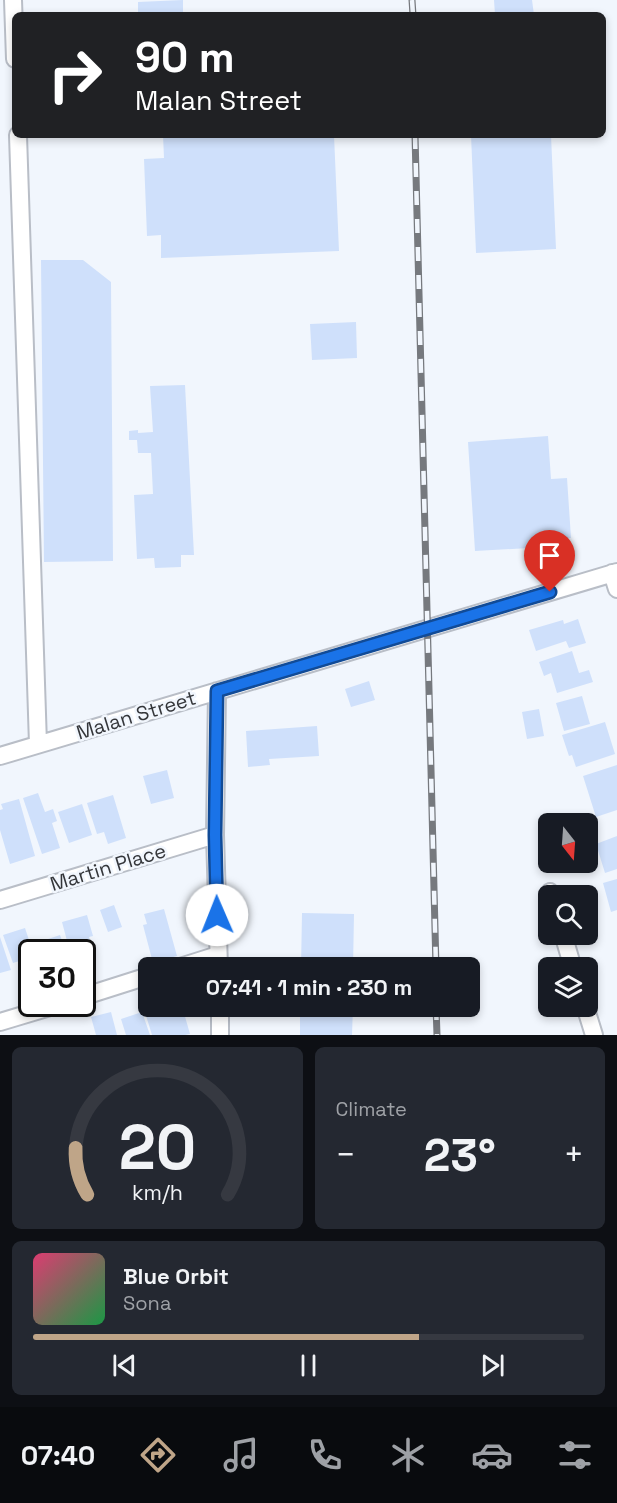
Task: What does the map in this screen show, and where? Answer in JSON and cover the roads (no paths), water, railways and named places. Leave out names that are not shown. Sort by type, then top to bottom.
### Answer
[{"type":"street","points":[[18,138],[38,744]]},
{"type":"street","name":"Malan Street","points":[[0,756],[217,691],[615,578]]},
{"type":"street","points":[[217,691],[215,835],[218,957]]},
{"type":"street","name":"Martin Place","points":[[0,900],[215,835]]},
{"type":"street","points":[[96,993],[138,979]]},
{"type":"street","points":[[0,1022],[18,1017]]},
{"type":"street","points":[[220,1017],[220,1035]]},
{"type":"street","points":[[588,1017],[594,1035]]},
{"type":"railway","points":[[412,0],[413,12]]},
{"type":"railway","points":[[415,138],[436,957]]},
{"type":"railway","points":[[436,1017],[437,1035]]}]
